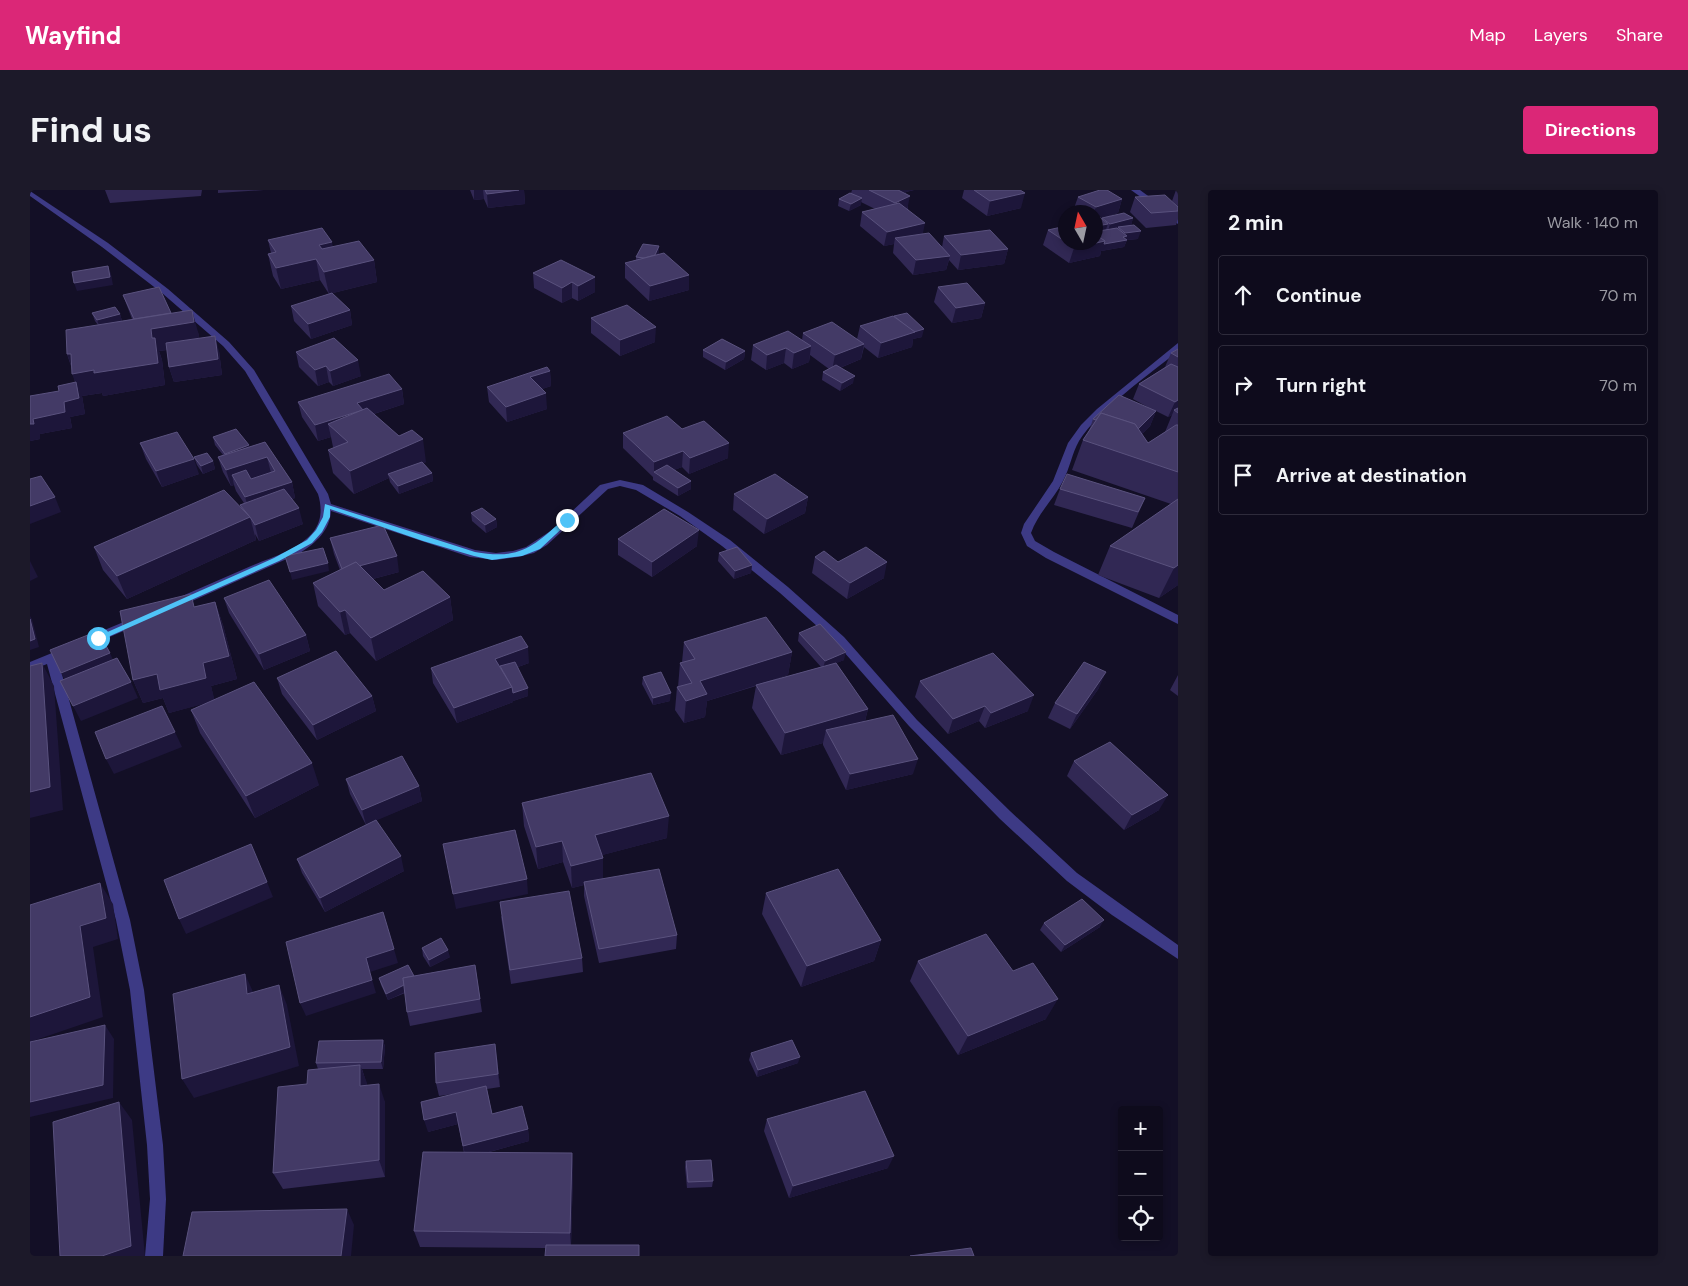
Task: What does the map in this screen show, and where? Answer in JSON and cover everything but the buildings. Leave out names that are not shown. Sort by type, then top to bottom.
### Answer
[{"type":"street","points":[[1135,190],[1178,222]]},
{"type":"street","points":[[30,196],[105,245],[226,344],[249,370],[323,494],[327,506],[326,517],[319,532],[309,542],[277,560],[169,607]]},
{"type":"street","points":[[1178,346],[1100,411],[1084,427],[1073,444],[1058,481],[1029,524],[1026,533],[1031,543],[1050,555],[1178,620]]},
{"type":"street","points":[[327,506],[474,554],[509,557],[522,554],[537,547],[604,487],[620,483],[639,487],[726,543],[784,590],[840,640],[913,723],[1005,815],[1072,877],[1178,953]]},
{"type":"street","points":[[30,667],[151,614]]},
{"type":"street","points":[[51,657],[123,920],[137,990],[155,1145],[158,1199],[154,1256]]},
{"type":"route","points":[[98,638],[277,560],[309,542],[319,532],[326,517],[327,506],[474,554],[492,557],[509,557],[522,554],[537,547],[567,520]]}]
